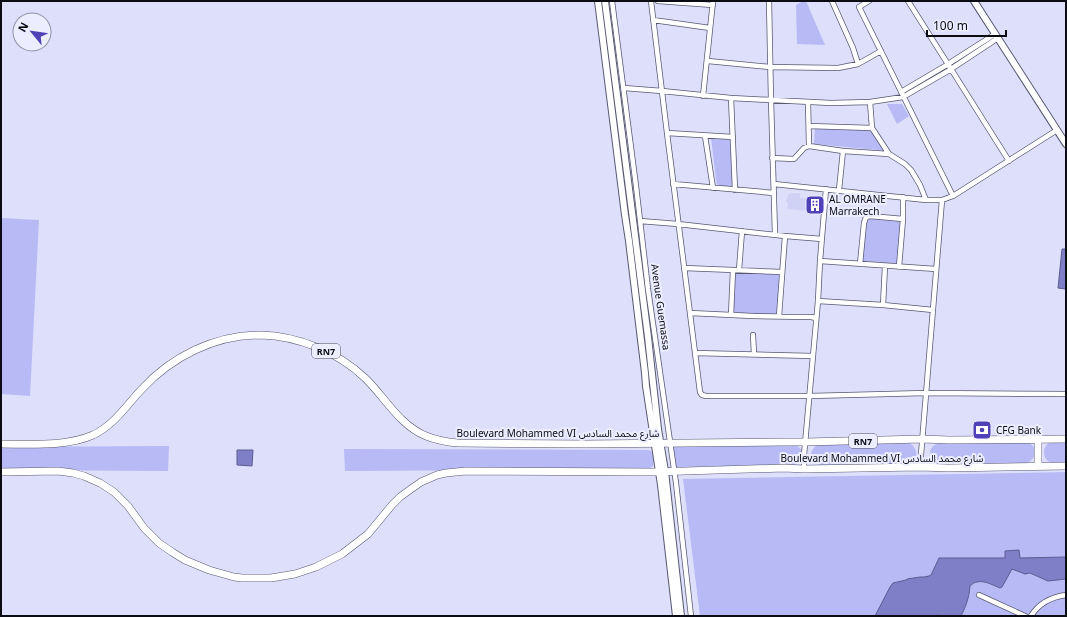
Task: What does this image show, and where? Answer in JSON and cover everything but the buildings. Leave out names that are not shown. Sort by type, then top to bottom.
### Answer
[{"type":"main road","name":"Avenue Guemassa","points":[[598,1],[631,255],[646,386],[658,443],[681,616]]},
{"type":"main road","name":"Avenue Guemassa","points":[[605,1],[648,337],[658,425],[658,443]]},
{"type":"main road","points":[[974,1],[1066,144]]},
{"type":"main road","name":"Boulevard Mohammed VI شارع محمد السادس","points":[[1,444],[57,443],[79,440],[94,434],[110,424],[154,377],[183,355],[210,343],[241,336],[262,335],[304,342],[342,360],[365,378],[403,420],[415,430],[425,436],[440,441],[486,444],[806,442],[922,439],[1066,439]]},
{"type":"main road","points":[[1038,439],[1038,466]]},
{"type":"main road","name":"Boulevard Mohammed VI شارع محمد السادس","points":[[1,472],[58,471],[84,476],[100,483],[114,492],[128,506],[144,528],[159,543],[185,560],[208,570],[234,577],[271,578],[295,574],[316,567],[342,554],[368,534],[392,505],[406,493],[421,482],[437,475],[466,471],[674,471],[1066,466]]},
{"type":"main road","name":"Avenue Guemassa","points":[[662,471],[676,616]]},
{"type":"street","name":"Avenue Guemassa","points":[[612,1],[648,289],[674,471],[691,616]]},
{"type":"street","points":[[651,1],[666,133],[700,392],[702,395],[810,396],[926,393],[1066,394]]},
{"type":"street","points":[[658,1],[713,3],[708,61],[703,96]]},
{"type":"street","points":[[769,1],[772,158],[776,234]]},
{"type":"street","points":[[832,1],[853,48],[858,64]]},
{"type":"street","points":[[869,1],[859,7],[953,196]]},
{"type":"street","points":[[908,1],[1008,161]]},
{"type":"street","points":[[653,20],[710,28]]},
{"type":"street","points":[[624,88],[731,98],[831,103],[870,102],[903,97],[951,69],[996,36]]},
{"type":"street","points":[[901,92],[996,36]]},
{"type":"street","points":[[708,61],[770,67],[838,68],[858,64],[880,51]]},
{"type":"street","points":[[731,98],[735,190]]},
{"type":"street","points":[[808,102],[809,146]]},
{"type":"street","points":[[870,102],[872,128],[889,154],[905,164],[911,170],[920,184],[926,200]]},
{"type":"street","points":[[809,126],[872,128]]},
{"type":"street","points":[[774,184],[926,200],[942,200],[953,196],[1057,130]]},
{"type":"street","points":[[666,133],[733,137]]},
{"type":"street","points":[[705,136],[712,188]]},
{"type":"street","points":[[772,158],[794,159],[804,148],[809,146],[843,151],[889,154]]},
{"type":"street","points":[[839,190],[843,151]]},
{"type":"street","points":[[673,184],[774,193]]},
{"type":"street","points":[[804,469],[826,189]]},
{"type":"street","points":[[899,267],[903,219],[903,197]]},
{"type":"street","points":[[920,467],[942,200]]},
{"type":"street","points":[[860,264],[864,223],[866,217],[870,216],[903,219]]},
{"type":"street","points":[[640,221],[822,239]]},
{"type":"street","points":[[739,270],[742,231]]},
{"type":"street","points":[[779,316],[785,236]]},
{"type":"street","points":[[820,262],[936,269]]},
{"type":"street","points":[[883,305],[885,266]]},
{"type":"street","points":[[684,268],[782,272]]},
{"type":"street","points":[[731,315],[733,270]]},
{"type":"street","points":[[818,301],[933,310]]},
{"type":"street","points":[[690,313],[816,318]]},
{"type":"street","points":[[753,335],[754,354]]},
{"type":"street","points":[[695,353],[813,356]]},
{"type":"street","points":[[1031,616],[1039,606],[1046,601],[1066,594]]},
{"type":"street","points":[[979,595],[1025,616]]},
{"type":"shaded area","points":[[806,1],[825,45],[797,44],[796,5]]},
{"type":"shaded area","points":[[887,104],[902,104],[909,116],[897,124]]},
{"type":"shaded area","points":[[815,128],[874,128],[888,151],[814,144]]},
{"type":"shaded area","points":[[711,138],[734,140],[736,189],[717,187]]},
{"type":"shaded area","points":[[792,193],[800,193],[800,198],[810,199],[809,211],[787,209],[787,197]]},
{"type":"shaded area","points":[[1,218],[39,220],[30,396],[1,394]]},
{"type":"shaded area","points":[[867,218],[902,220],[898,264],[862,261]]},
{"type":"shaded area","points":[[1062,249],[1066,249],[1066,289],[1058,288]]},
{"type":"shaded area","points":[[735,273],[779,274],[778,315],[733,313]]},
{"type":"shaded area","points":[[1028,442],[1034,447],[1035,455],[1031,461],[1027,463],[938,464],[932,459],[930,453],[934,445],[938,443]]},
{"type":"shaded area","points":[[1051,442],[1066,442],[1066,463],[1053,463],[1046,459],[1044,450]]},
{"type":"shaded area","points":[[910,443],[915,449],[916,457],[908,464],[819,465],[813,460],[811,455],[818,444]]},
{"type":"shaded area","points":[[673,445],[795,445],[803,452],[803,458],[795,465],[676,467]]},
{"type":"shaded area","points":[[169,446],[168,471],[1,470],[1,447]]},
{"type":"shaded area","points":[[344,449],[648,450],[652,452],[654,462],[653,466],[648,469],[345,471]]},
{"type":"shaded area","points":[[237,450],[253,450],[252,466],[237,465]]},
{"type":"shaded area","points":[[1066,472],[1066,616],[700,616],[683,479]]},
{"type":"shaded area","points":[[1019,550],[1020,558],[1066,557],[1066,579],[1048,581],[1030,573],[1025,574],[1012,569],[1000,588],[988,583],[973,583],[970,586],[967,602],[961,616],[875,616],[893,583],[907,579],[929,576],[932,574],[939,558],[1005,558],[1005,551]]},
{"type":"place","name":"AL OMRANE Marrakech","points":[[815,205]]},
{"type":"place","name":"CFG Bank","points":[[982,430]]}]
